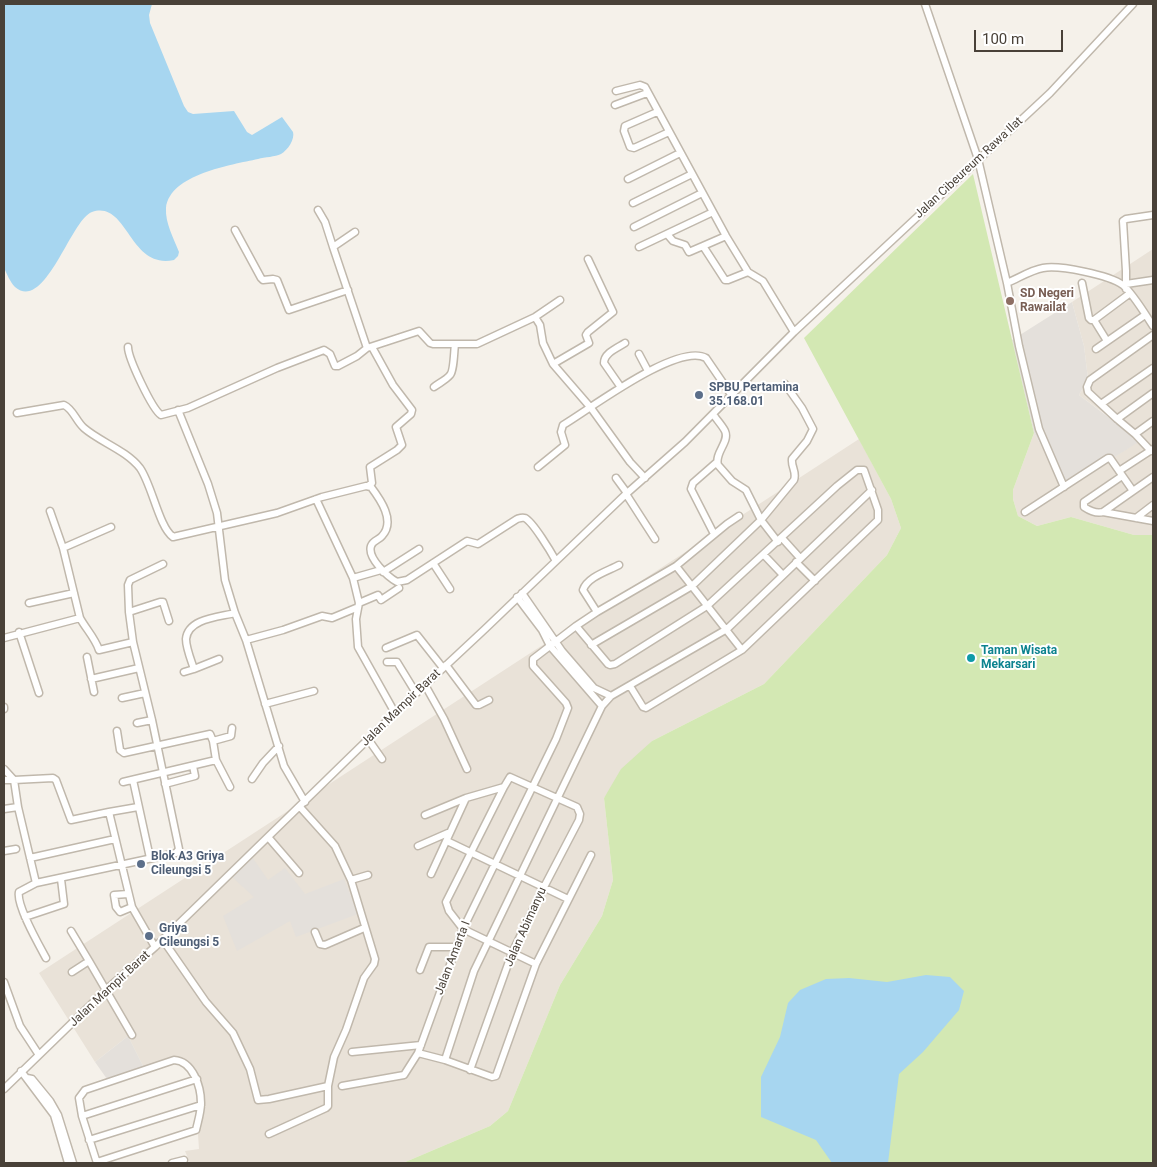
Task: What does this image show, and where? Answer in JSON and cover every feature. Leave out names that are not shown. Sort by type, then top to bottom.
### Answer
[{"type":"street","points":[[925,4],[976,153],[1039,429],[1064,487]]},
{"type":"street","name":"Jalan Cibeureum Rawa Ilat","points":[[797,330],[976,153],[1050,92],[1133,4]]},
{"type":"street","points":[[616,91],[640,85],[645,86],[680,154],[748,272],[763,281],[797,330]]},
{"type":"street","points":[[615,105],[647,93]]},
{"type":"street","points":[[657,112],[625,126],[624,131],[630,147],[634,148],[669,132]]},
{"type":"street","points":[[628,179],[680,154]]},
{"type":"street","points":[[633,203],[692,174]]},
{"type":"street","points":[[634,227],[702,193]]},
{"type":"street","points":[[18,414],[64,404],[68,407],[77,422],[85,429],[128,457],[140,468],[163,524],[168,534],[173,537],[277,514],[316,499],[368,486],[372,483],[370,467],[398,450],[402,445],[396,427],[412,410],[393,385],[369,347],[325,222],[318,210]]},
{"type":"street","points":[[639,247],[713,212]]},
{"type":"street","points":[[1127,289],[1123,221],[1153,215]]},
{"type":"street","points":[[235,230],[263,280],[273,278],[277,280],[290,310],[348,290]]},
{"type":"street","points":[[333,247],[355,232]]},
{"type":"street","points":[[667,234],[673,241],[685,244],[689,252],[726,236]]},
{"type":"street","points":[[703,246],[725,280],[748,272]]},
{"type":"street","points":[[553,364],[589,343],[586,335],[588,332],[613,312],[588,259]]},
{"type":"street","points":[[1007,283],[1039,269],[1050,267],[1106,277],[1127,289],[1153,326]]},
{"type":"street","points":[[1094,320],[1127,289],[1153,280]]},
{"type":"street","points":[[1082,283],[1089,318],[1094,320],[1106,341]]},
{"type":"street","points":[[128,347],[128,353],[143,387],[158,413],[162,415],[188,408],[277,368],[324,350],[330,354],[335,366],[338,366],[369,347],[419,331],[430,343],[477,344],[535,317],[560,300]]},
{"type":"street","points":[[1096,349],[1145,315]]},
{"type":"street","points":[[535,317],[540,325],[543,343],[553,364],[591,408],[630,462],[645,478]]},
{"type":"street","name":"Jalan Mampir Barat","points":[[4,1089],[107,989],[163,940],[368,739],[556,560],[685,442],[797,330]]},
{"type":"street","points":[[1153,335],[1090,380],[1087,387],[1088,392],[1152,450],[1084,502],[1084,507],[1099,513],[1103,512],[1153,522]]},
{"type":"street","points":[[620,386],[604,363],[604,359],[624,343]]},
{"type":"street","points":[[434,388],[450,375],[453,370],[452,362],[456,344]]},
{"type":"street","points":[[639,354],[648,371]]},
{"type":"street","points":[[538,467],[565,445],[561,432],[563,425],[591,408],[620,386],[648,371],[687,356],[701,355],[706,358],[732,396]]},
{"type":"street","points":[[1101,404],[1152,371]]},
{"type":"street","points":[[590,644],[692,586],[762,520],[794,480],[796,474],[791,462],[792,459],[807,441],[813,429],[802,408],[785,384]]},
{"type":"street","points":[[1116,419],[1153,393]]},
{"type":"street","points":[[178,410],[208,484],[217,512],[225,580],[246,640],[284,766],[302,805],[335,846],[351,880],[364,928],[374,954],[374,964],[364,978],[334,1058],[328,1086],[328,1106],[269,1134]]},
{"type":"street","points":[[713,414],[725,430],[726,437],[718,454],[717,462],[693,483],[691,489],[714,534]]},
{"type":"street","points":[[1135,434],[1153,421]]},
{"type":"street","points":[[1025,512],[1108,458],[1110,458],[1133,491]]},
{"type":"street","points":[[717,462],[732,481],[746,490],[762,520],[815,581]]},
{"type":"street","points":[[576,626],[608,664],[612,665],[707,606],[857,470],[864,470],[878,510],[878,520],[742,650],[646,708],[643,707],[630,686]]},
{"type":"street","points":[[1103,512],[1153,477]]},
{"type":"street","points":[[616,478],[655,539]]},
{"type":"street","points":[[368,486],[380,498],[388,518],[388,527],[382,536],[374,541],[370,552],[382,571],[397,582],[407,580],[467,541],[478,544],[522,518],[526,519],[534,528],[556,560]]},
{"type":"street","points":[[445,1060],[474,971],[602,706],[611,696],[727,629],[782,574],[872,490]]},
{"type":"street","points":[[316,499],[353,578],[358,605],[358,647],[395,713]]},
{"type":"street","points":[[1136,518],[1153,506]]},
{"type":"street","points":[[50,510],[63,548],[80,618],[96,640],[99,650],[133,642]]},
{"type":"street","points":[[553,644],[598,612],[676,566],[739,516]]},
{"type":"street","points":[[63,548],[111,527]]},
{"type":"street","points":[[353,578],[382,571],[419,548]]},
{"type":"street","points":[[764,555],[782,574]]},
{"type":"street","points":[[433,563],[450,589]]},
{"type":"street","points":[[46,958],[25,917],[18,894],[36,883],[176,853],[179,849],[152,720],[133,642],[129,612],[128,585],[130,580],[163,564]]},
{"type":"street","points":[[598,612],[584,590],[584,586],[597,576],[619,565]]},
{"type":"street","points":[[676,566],[742,650]]},
{"type":"street","points":[[246,640],[283,630],[322,616],[332,618],[378,594],[382,600],[399,588]]},
{"type":"street","points":[[29,604],[74,593]]},
{"type":"street","points":[[520,595],[553,644],[592,690],[602,706]]},
{"type":"street","points":[[129,612],[162,602],[170,620]]},
{"type":"street","points":[[194,669],[186,640],[192,626],[235,613]]},
{"type":"street","points":[[4,638],[19,632],[80,618]]},
{"type":"street","points":[[19,632],[39,693]]},
{"type":"street","points":[[386,648],[417,635],[476,705],[479,706],[489,700]]},
{"type":"street","name":"Jalan Amarta I","points":[[342,1086],[404,1075],[418,1053],[462,929],[556,739],[568,708],[566,703],[533,666],[533,659],[553,644]]},
{"type":"street","points":[[87,657],[94,692]]},
{"type":"street","points":[[184,672],[219,659]]},
{"type":"street","points":[[387,662],[397,662],[416,694]]},
{"type":"street","points":[[91,679],[140,668]]},
{"type":"street","points":[[425,685],[444,719],[467,769]]},
{"type":"street","points":[[592,690],[611,696]]},
{"type":"street","points":[[266,704],[314,691]]},
{"type":"street","points":[[122,698],[145,693]]},
{"type":"street","points":[[137,723],[152,720]]},
{"type":"street","points":[[214,741],[230,736],[232,728]]},
{"type":"street","points":[[117,731],[120,750],[123,752],[210,734],[214,741],[216,760],[230,787]]},
{"type":"street","points":[[368,739],[382,759]]},
{"type":"street","points":[[252,779],[263,763],[279,746]]},
{"type":"street","points":[[123,782],[216,760]]},
{"type":"street","points":[[165,784],[195,776],[193,766]]},
{"type":"street","points":[[4,769],[14,780],[18,807],[36,883]]},
{"type":"street","name":"Jalan Abimanyu","points":[[470,1070],[512,953],[579,820],[580,814],[577,807],[510,777],[504,786]]},
{"type":"street","points":[[4,780],[53,778],[58,783],[71,820],[138,807]]},
{"type":"street","points":[[133,780],[150,858]]},
{"type":"street","points":[[425,815],[466,798],[504,786]]},
{"type":"street","points":[[504,786],[446,902],[449,911],[462,929],[536,964]]},
{"type":"street","points":[[431,874],[466,798]]},
{"type":"street","points":[[4,809],[18,807]]},
{"type":"street","points":[[109,812],[132,907],[155,947]]},
{"type":"street","points":[[418,846],[450,832]]},
{"type":"street","points":[[268,838],[300,873]]},
{"type":"street","points":[[30,858],[115,839]]},
{"type":"street","points":[[447,841],[568,899]]},
{"type":"street","points":[[4,851],[16,849]]},
{"type":"street","points":[[418,1053],[445,1060],[492,1077],[496,1076],[536,964],[591,855]]},
{"type":"street","points":[[351,880],[368,875]]},
{"type":"street","points":[[25,917],[64,904],[61,879]]},
{"type":"street","points":[[128,894],[114,895],[116,907],[120,912],[132,907]]},
{"type":"street","points":[[315,932],[320,944],[325,945],[364,928]]},
{"type":"street","points":[[71,931],[107,989],[132,1035]]},
{"type":"street","points":[[163,940],[206,1002],[233,1033],[250,1069],[258,1100],[328,1086]]},
{"type":"street","points":[[420,970],[429,947],[456,947]]},
{"type":"street","points":[[72,972],[89,961]]},
{"type":"street","points":[[4,982],[20,1026],[39,1055]]},
{"type":"street","points":[[352,1052],[421,1045]]},
{"type":"street","points":[[174,1060],[184,1064],[197,1079],[201,1105],[196,1130],[97,1163],[78,1098],[85,1090],[174,1060]]},
{"type":"street","points":[[21,1071],[27,1078],[32,1079],[50,1101],[73,1163]]},
{"type":"street","points":[[82,1116],[197,1079]]},
{"type":"street","points":[[89,1140],[201,1105]]},
{"type":"street","points":[[59,1124],[68,1163]]},
{"type":"street","points":[[172,1163],[184,1160]]},
{"type":"shaded area","points":[[1153,249],[1153,535],[1134,535],[1071,517],[1037,526],[1018,516],[1013,499],[1013,490],[1034,433],[1067,488],[1140,440],[1079,395],[1088,379],[1084,346],[1072,302]]},
{"type":"shaded area","points":[[1072,302],[1084,346],[1088,379],[1079,395],[1140,441],[1066,488],[1034,433],[1012,340]]},
{"type":"shaded area","points":[[859,439],[891,499],[901,528],[887,555],[764,684],[652,741],[604,798],[613,880],[602,916],[560,985],[508,1111],[490,1126],[403,1163],[190,1163],[185,1151],[199,1149],[198,1134],[203,1104],[197,1083],[183,1065],[169,1061],[144,1068],[128,1036],[95,1062],[39,973]]},
{"type":"shaded area","points":[[252,857],[268,880],[285,868],[305,894],[344,879],[358,914],[296,937],[290,921],[237,951],[223,916],[254,897],[232,877]]},
{"type":"shaded area","points":[[128,1036],[144,1068],[107,1079],[95,1062]]},
{"type":"green space","name":"Taman Wisata Mekarsari","points":[[973,174],[1034,433],[1013,490],[1013,499],[1018,516],[1037,526],[1071,517],[1134,535],[1153,535],[1153,1163],[403,1163],[490,1126],[508,1111],[560,985],[602,916],[613,880],[604,798],[621,769],[652,741],[764,684],[887,555],[901,528],[891,499],[804,338]]},
{"type":"water","points":[[4,4],[152,4],[149,15],[150,23],[188,112],[193,114],[234,111],[247,132],[252,135],[282,117],[293,132],[292,141],[286,150],[279,155],[218,168],[190,179],[178,187],[170,196],[166,208],[168,225],[179,252],[174,260],[159,260],[147,255],[114,216],[104,211],[92,212],[84,218],[75,230],[47,277],[37,287],[26,292],[15,287],[4,268]]},
{"type":"water","points":[[926,975],[950,977],[964,991],[959,1010],[923,1052],[899,1074],[888,1163],[832,1163],[816,1140],[761,1117],[761,1077],[780,1037],[788,1003],[800,990],[826,979],[849,978],[887,982]]},
{"type":"place","name":"SD Negeri Rawailat","points":[[1010,301]]},
{"type":"place","name":"SPBU Pertamina 35.168.01","points":[[699,395]]},
{"type":"place","name":"Taman Wisata Mekarsari","points":[[971,658]]},
{"type":"place","name":"Blok A3 Griya Cileungsi 5","points":[[141,864]]},
{"type":"place","name":"Griya Cileungsi 5","points":[[149,936]]}]
